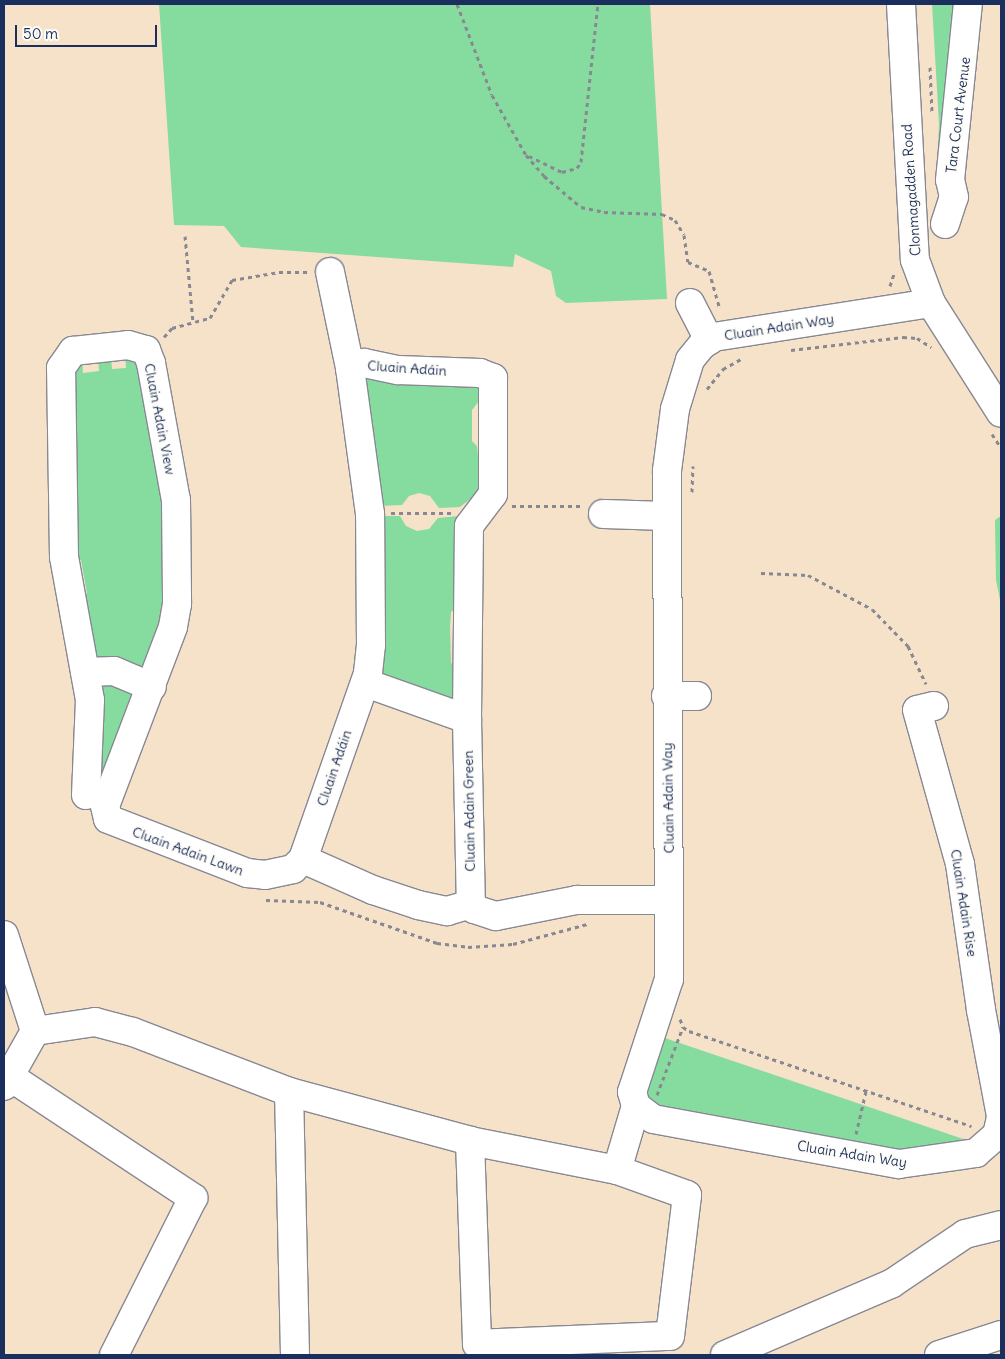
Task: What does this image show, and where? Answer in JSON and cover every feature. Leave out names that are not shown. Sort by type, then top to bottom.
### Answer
[{"type":"street","name":"Clonmagadden Road","points":[[901,4],[911,224],[915,260],[931,303],[1001,413]]},
{"type":"street","name":"Tara Court Avenue","points":[[945,224],[954,197],[950,180],[968,4]]},
{"type":"street","points":[[330,272],[350,368]]},
{"type":"street","points":[[690,303],[709,340]]},
{"type":"street","name":"Cluain Adain Way","points":[[931,303],[709,340],[690,360],[676,409],[667,470],[666,696],[669,979],[666,996],[635,1078],[632,1092],[642,1112],[852,1155],[910,1164],[976,1153],[1000,1123]]},
{"type":"street","name":"Cluain Adain View","points":[[86,795],[90,700],[64,557],[61,368],[73,351],[128,345],[146,350],[151,363],[178,525],[177,604],[173,627],[152,686],[105,806],[108,819]]},
{"type":"street","name":"Cluain Adáin","points":[[303,859],[368,673],[372,606],[370,514],[350,368],[364,363],[398,370],[480,373],[493,378],[493,494],[469,526],[467,719]]},
{"type":"street","points":[[602,514],[666,516]]},
{"type":"street","points":[[85,672],[114,672],[152,686]]},
{"type":"street","points":[[377,687],[467,719]]},
{"type":"street","points":[[666,696],[697,696]]},
{"type":"street","name":"Cluain Adain Rise","points":[[934,706],[917,710],[960,864],[981,1010],[1000,1123]]},
{"type":"street","name":"Cluain Adain Green","points":[[467,719],[471,904]]},
{"type":"street","name":"Cluain Adain Lawn","points":[[108,819],[247,873],[265,875],[293,869],[303,859]]},
{"type":"street","points":[[303,859],[418,905],[447,910],[471,904],[474,909],[496,916],[577,900],[669,900]]},
{"type":"street","points":[[4,935],[35,1032],[6,1081],[193,1198],[114,1355]]},
{"type":"street","points":[[35,1032],[95,1022],[133,1032],[289,1092],[470,1141],[617,1170],[687,1196],[670,1336],[478,1344],[470,1141]]},
{"type":"street","points":[[289,1092],[295,1355]]},
{"type":"street","points":[[617,1170],[642,1112]]},
{"type":"street","points":[[725,1355],[891,1284],[966,1234],[1001,1225]]},
{"type":"street","points":[[939,1355],[1001,1335]]},
{"type":"path","points":[[457,4],[492,94],[526,155],[562,193],[581,207],[604,212],[662,214],[675,220],[684,235],[688,262],[709,271],[720,309]]},
{"type":"path","points":[[526,155],[562,172],[577,168],[581,162],[598,4]]},
{"type":"path","points":[[185,236],[193,322]]},
{"type":"path","points":[[146,350],[157,346],[172,328],[210,318],[232,280],[279,272],[330,272]]},
{"type":"path","points":[[886,292],[893,281],[894,272]]},
{"type":"path","points":[[785,351],[903,337]]},
{"type":"path","points":[[704,396],[723,369],[746,356]]},
{"type":"path","points":[[692,496],[693,462]]},
{"type":"path","points":[[370,514],[478,514],[588,506],[602,514]]},
{"type":"path","points":[[762,573],[808,575],[872,609],[908,646],[922,673],[934,706]]},
{"type":"path","points":[[642,1112],[683,1028],[681,1013]]},
{"type":"path","points":[[683,1028],[866,1091],[1000,1123]]},
{"type":"path","points":[[852,1155],[866,1091]]},
{"type":"green space","points":[[159,4],[650,4],[667,299],[566,303],[556,296],[551,271],[515,254],[513,267],[241,247],[224,226],[174,225]]},
{"type":"green space","points":[[932,4],[957,4],[954,65],[936,184],[939,124]]},
{"type":"green space","points":[[125,354],[143,365],[169,518],[168,610],[148,670],[96,661],[78,595],[87,593],[81,560],[72,561],[71,544],[78,545],[78,511],[71,511],[72,360],[82,357],[83,373],[99,371],[98,356],[111,355],[112,369],[126,368]]},
{"type":"green space","points":[[362,374],[414,385],[479,385],[479,401],[472,410],[472,441],[477,446],[478,456],[478,491],[474,496],[460,507],[439,508],[430,496],[419,493],[409,496],[402,505],[379,506]]},
{"type":"green space","points":[[382,516],[400,516],[406,526],[417,531],[429,529],[438,518],[459,516],[457,607],[451,612],[450,627],[451,663],[456,667],[454,699],[382,676]]},
{"type":"green space","points":[[1001,516],[1001,605],[996,580],[995,520]]},
{"type":"green space","points":[[104,679],[135,691],[100,803],[96,688]]},
{"type":"green space","points":[[662,1037],[975,1143],[887,1157],[651,1112],[639,1095]]}]
